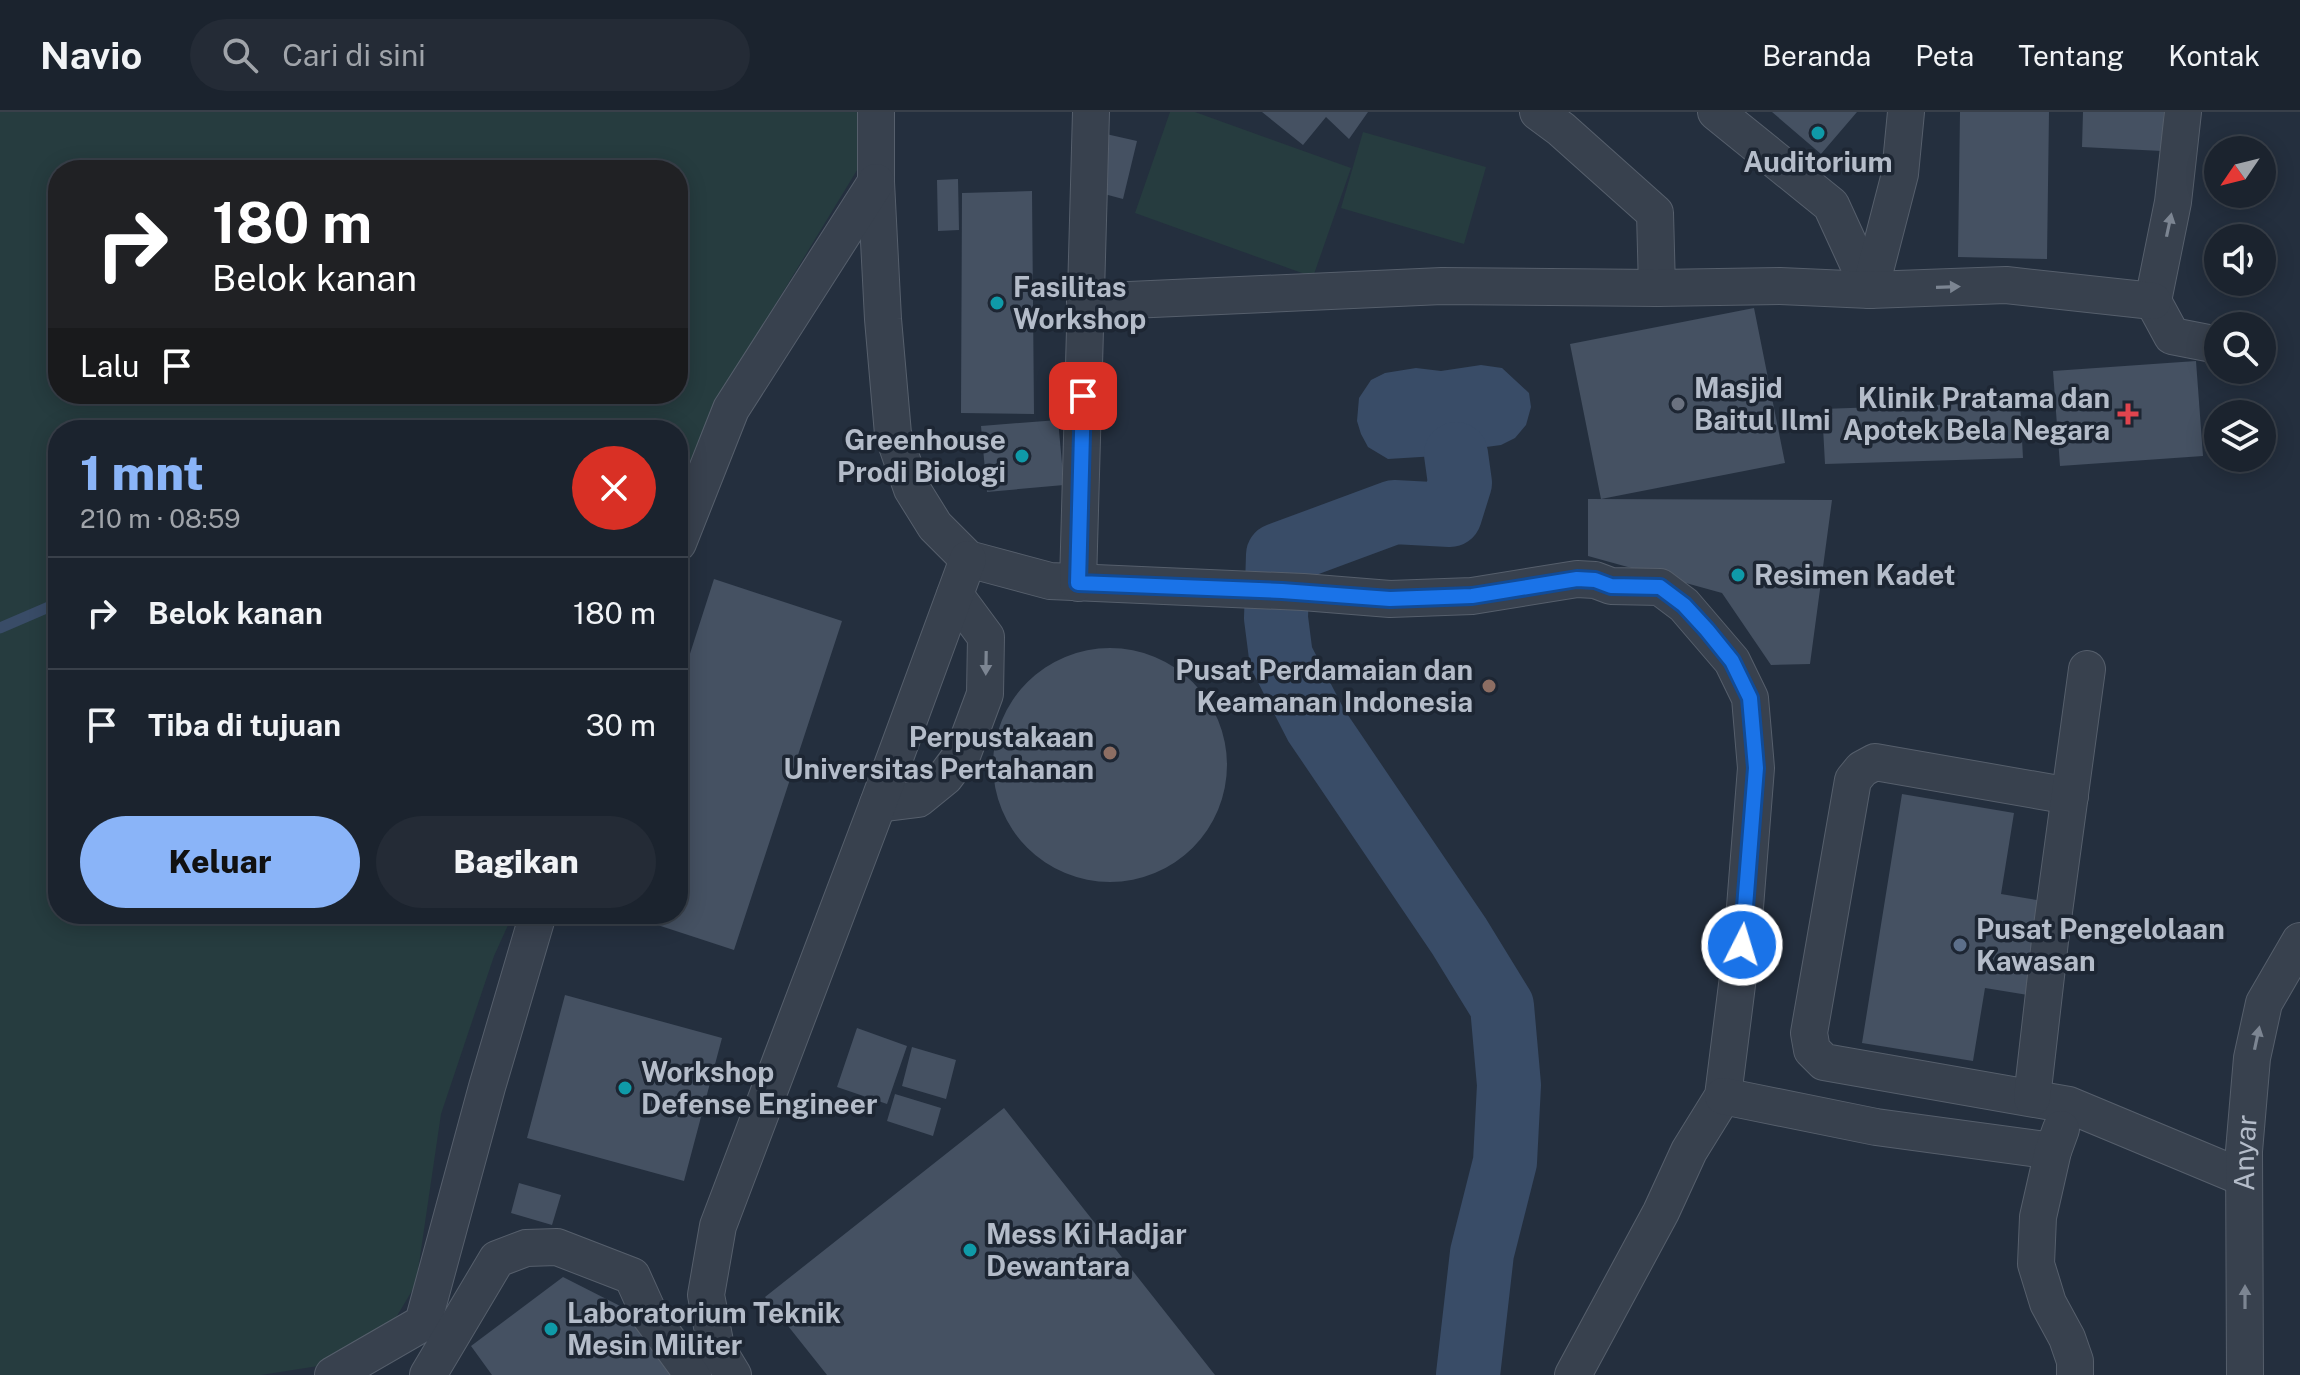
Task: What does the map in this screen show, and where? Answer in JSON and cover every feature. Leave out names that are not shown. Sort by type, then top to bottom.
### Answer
[{"type":"street","points":[[876,112],[883,319],[893,434],[912,489],[935,526],[968,559],[1050,581],[1404,599],[1472,596],[1577,579],[1595,580],[1611,586],[1660,587],[1684,605],[1732,661],[1750,698],[1756,768],[1742,945],[1723,1096],[1689,1151],[1661,1212],[1573,1375]]},
{"type":"street","points":[[1078,583],[1091,112]]},
{"type":"street","points":[[1538,112],[1655,213],[1657,288]]},
{"type":"street","points":[[1716,112],[1831,205],[1870,290]]},
{"type":"street","points":[[1870,290],[1900,174],[1906,112]]},
{"type":"street","points":[[2183,112],[2173,202],[2153,301],[2172,336],[2204,342]]},
{"type":"street","points":[[688,518],[731,409],[876,182]]},
{"type":"street","points":[[1085,302],[1442,286],[1780,286],[1870,290],[2006,285],[2153,301]]},
{"type":"street","points":[[733,1375],[716,1347],[706,1295],[718,1226],[968,559]]},
{"type":"street","points":[[878,804],[918,799],[945,777],[963,753],[985,694],[986,637],[955,595]]},
{"type":"street","points":[[2032,1098],[2087,669]]},
{"type":"street","points":[[2070,796],[1875,762],[1862,769],[1853,780],[1809,1033],[1812,1050],[1824,1062],[2069,1105],[2244,1178]]},
{"type":"street","points":[[333,1375],[423,1323],[535,924]]},
{"type":"street","name":"Anyar","points":[[2245,1375],[2244,1151],[2252,1058],[2264,1003],[2300,941]]},
{"type":"street","points":[[1723,1096],[1876,1127],[2053,1151]]},
{"type":"street","points":[[2069,1105],[2053,1151],[2038,1217],[2036,1264],[2048,1303],[2075,1361],[2075,1375]]},
{"type":"street","points":[[428,1375],[497,1259],[526,1248],[557,1247],[632,1276],[650,1316],[693,1375]]},
{"type":"green space","points":[[0,112],[865,112],[865,157],[772,310],[688,492],[688,420],[48,420],[48,924],[508,924],[494,956],[441,1114],[416,1284],[391,1326],[331,1364],[261,1375],[0,1375]]},
{"type":"green space","points":[[1170,112],[1195,112],[1351,168],[1313,277],[1135,213]]},
{"type":"green space","points":[[1363,132],[1486,167],[1464,244],[1341,208]]},
{"type":"water","points":[[1481,365],[1502,368],[1529,393],[1531,407],[1526,425],[1515,438],[1469,454],[1388,459],[1368,447],[1357,421],[1359,398],[1371,380],[1385,373],[1416,368],[1441,371]]},
{"type":"building","points":[[1262,112],[1368,112],[1349,139],[1326,117],[1303,145]]},
{"type":"building","name":"Auditorium","points":[[1772,112],[1857,112],[1821,154]]},
{"type":"building","points":[[1960,112],[2049,112],[2047,259],[1958,257]]},
{"type":"building","points":[[2083,112],[2164,112],[2162,151],[2082,147]]},
{"type":"building","points":[[1106,134],[1137,141],[1123,199],[1093,191]]},
{"type":"building","points":[[958,179],[959,230],[938,231],[937,180]]},
{"type":"building","name":"Fasilitas Workshop","points":[[1032,191],[1034,414],[961,413],[962,193]]},
{"type":"building","name":"Masjid Baitul Ilmi","points":[[1754,308],[1785,463],[1601,499],[1570,344]]},
{"type":"building","name":"Klinik Pratama dan Apotek Bela Negara","points":[[2196,361],[2203,456],[2060,466],[2053,371]]},
{"type":"building","points":[[2020,402],[2023,458],[1825,464],[1822,409]]},
{"type":"building","name":"Greenhouse Prodi Biologi","points":[[1058,420],[1064,485],[987,492],[981,426]]},
{"type":"building","name":"Resimen Kadet","points":[[1588,499],[1832,500],[1810,664],[1771,665],[1722,593],[1588,556]]},
{"type":"building","points":[[714,579],[842,621],[734,950],[655,924],[688,924],[688,660]]},
{"type":"building","name":"Perpustakaan Universitas Pertahanan","points":[[1110,648],[1133,650],[1155,657],[1193,682],[1218,720],[1225,742],[1225,788],[1218,810],[1193,848],[1155,873],[1133,880],[1110,882],[1087,880],[1065,873],[1027,848],[1002,810],[995,788],[993,765],[995,742],[1002,720],[1027,682],[1065,657],[1087,650]]},
{"type":"building","name":"Pusat Pengelolaan Kawasan","points":[[1902,794],[2014,813],[2001,894],[2049,902],[2034,996],[1985,988],[1973,1061],[1862,1043]]},
{"type":"building","name":"Workshop Defense Engineer","points":[[565,995],[722,1038],[684,1181],[527,1138]]},
{"type":"building","points":[[857,1028],[907,1046],[887,1104],[837,1087]]},
{"type":"building","points":[[912,1047],[956,1060],[946,1099],[902,1086]]},
{"type":"building","points":[[895,1094],[941,1108],[933,1136],[887,1121]]},
{"type":"building","name":"Mess Ki Hadjar Dewantara","points":[[1004,1108],[1215,1375],[827,1375],[765,1297]]},
{"type":"building","points":[[519,1183],[561,1195],[552,1225],[511,1213]]},
{"type":"building","name":"Laboratorium Teknik Mesin Militer","points":[[563,1277],[628,1310],[676,1375],[492,1375],[471,1346]]},
{"type":"waterway","points":[[1456,454],[1460,483],[1450,515],[1394,512],[1278,555],[1276,618],[1281,657],[1316,725],[1459,936],[1502,1006],[1509,1085],[1505,1162],[1482,1253],[1468,1375]]},
{"type":"waterway","points":[[0,628],[48,607]]},
{"type":"place","name":"Auditorium","points":[[1818,133]]},
{"type":"place","name":"Fasilitas Workshop","points":[[997,303]]},
{"type":"place","name":"Masjid Baitul Ilmi","points":[[1678,404]]},
{"type":"place","name":"Klinik Pratama dan Apotek Bela Negara","points":[[2128,414]]},
{"type":"place","name":"Greenhouse Prodi Biologi","points":[[1022,456]]},
{"type":"place","name":"Resimen Kadet","points":[[1738,575]]},
{"type":"place","name":"Pusat Perdamaian dan Keamanan Indonesia","points":[[1489,686]]},
{"type":"place","name":"Perpustakaan Universitas Pertahanan","points":[[1110,753]]},
{"type":"place","name":"Pusat Pengelolaan Kawasan","points":[[1960,945]]},
{"type":"place","name":"Workshop Defense Engineer","points":[[625,1088]]},
{"type":"place","name":"Mess Ki Hadjar Dewantara","points":[[970,1250]]},
{"type":"place","name":"Laboratorium Teknik Mesin Militer","points":[[551,1329]]},
{"type":"route","points":[[1083,396],[1078,583],[1282,591],[1390,599],[1472,596],[1577,579],[1595,580],[1611,586],[1660,587],[1684,605],[1732,661],[1750,698],[1756,768],[1742,945]]}]
